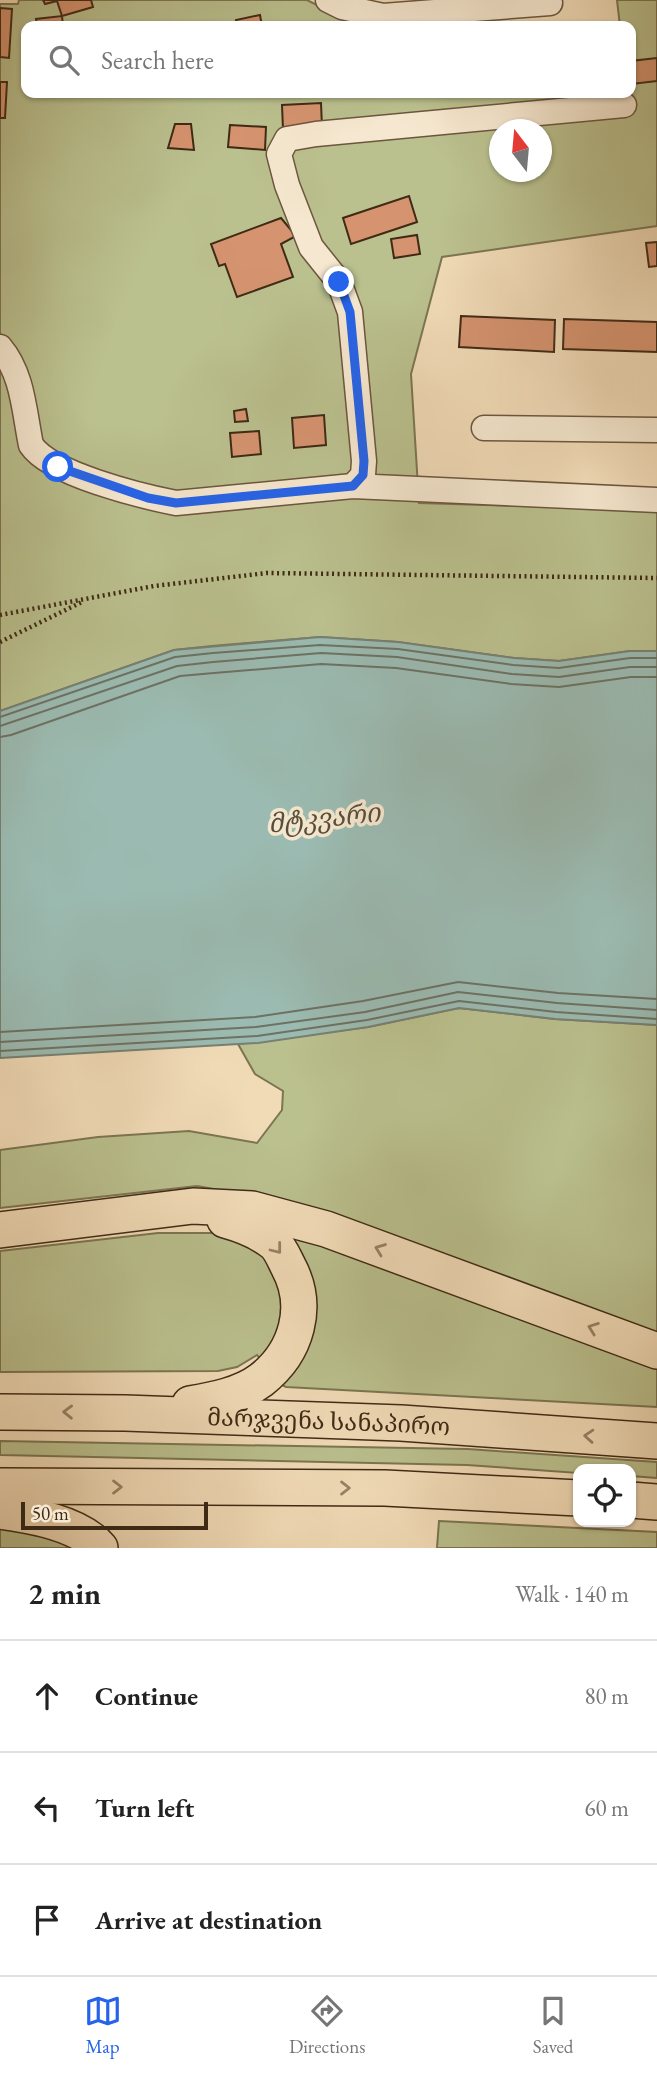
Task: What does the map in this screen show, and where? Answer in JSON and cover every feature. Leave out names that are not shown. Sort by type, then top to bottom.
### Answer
[{"type":"highway","points":[[0,1230],[193,1206],[253,1209],[326,1228],[657,1351]]},
{"type":"highway","points":[[125,1413],[219,1400],[259,1381],[287,1353],[300,1320],[297,1282],[276,1245],[250,1227],[224,1220],[145,1211]]},
{"type":"highway","name":"მარჯვენა სანაპირო","points":[[0,1412],[125,1413],[401,1423],[657,1441]]},
{"type":"highway","points":[[0,1486],[385,1488],[573,1498]]},
{"type":"highway","points":[[636,1500],[657,1502]]},
{"type":"highway","points":[[0,1511],[26,1514],[64,1525],[100,1548]]},
{"type":"lane","points":[[328,0],[342,7],[383,16],[550,3]]},
{"type":"lane","points":[[353,486],[363,475],[364,461],[350,312],[339,282],[311,247],[287,185],[279,154],[286,139],[624,105]]},
{"type":"lane","points":[[0,347],[10,359],[18,377],[31,445],[37,455],[58,467],[148,498],[176,503],[353,486],[657,500]]},
{"type":"lane","points":[[484,428],[657,430]]},
{"type":"path","points":[[0,615],[154,586],[267,573],[657,578]]},
{"type":"path","points":[[0,642],[92,598]]},
{"type":"green space","points":[[19,0],[307,0],[349,21],[21,21],[21,98],[636,98],[636,21],[619,21],[617,0],[657,0],[657,226],[442,257],[411,374],[419,503],[657,510],[657,651],[630,651],[559,661],[514,658],[398,642],[320,637],[212,646],[174,650],[0,711],[0,4],[18,4]]},
{"type":"green space","points":[[459,1008],[555,1019],[657,1025],[657,1335],[258,1197],[197,1186],[0,1208],[0,1150],[98,1137],[189,1131],[257,1143],[282,1110],[283,1091],[255,1074],[238,1044],[368,1027]]},
{"type":"green space","points":[[280,1224],[657,1358],[657,1407],[286,1387],[278,1383],[298,1363]]},
{"type":"green space","points":[[158,1233],[219,1233],[268,1255],[290,1306],[263,1363],[257,1355],[237,1367],[218,1371],[0,1372],[0,1251]]},
{"type":"green space","points":[[0,1441],[468,1449],[657,1462],[657,1478],[636,1476],[636,1464],[573,1464],[573,1473],[467,1465],[0,1455]]},
{"type":"green space","points":[[439,1521],[657,1532],[657,1548],[437,1548]]},
{"type":"green space","points":[[0,1526],[93,1548],[0,1548]]},
{"type":"water","name":"მტკვარი","points":[[320,637],[398,642],[514,658],[559,661],[630,651],[657,651],[657,1025],[555,1019],[459,1008],[368,1027],[258,1043],[0,1058],[0,711],[174,650]]},
{"type":"building","points":[[43,0],[91,0],[93,7],[62,16],[57,1],[45,4]]},
{"type":"building","points":[[0,8],[12,9],[9,58],[0,57]]},
{"type":"building","points":[[260,15],[261,21],[236,21]]},
{"type":"building","points":[[62,16],[62,21],[36,21]]},
{"type":"building","points":[[657,58],[657,81],[636,84],[636,60]]},
{"type":"building","points":[[0,82],[7,82],[5,118],[0,118]]},
{"type":"building","points":[[321,103],[322,127],[283,129],[282,105]]},
{"type":"building","points":[[175,124],[191,124],[194,150],[168,148]]},
{"type":"building","points":[[230,125],[266,127],[265,150],[228,147]]},
{"type":"building","points":[[409,196],[417,222],[351,244],[343,218]]},
{"type":"building","points":[[281,218],[296,236],[281,244],[293,277],[237,297],[225,264],[219,266],[211,244]]},
{"type":"building","points":[[417,235],[420,254],[394,258],[391,239]]},
{"type":"building","points":[[657,242],[657,266],[649,267],[646,243]]},
{"type":"building","points":[[461,316],[555,320],[554,352],[459,347]]},
{"type":"building","points":[[564,319],[657,322],[657,352],[563,349]]},
{"type":"building","points":[[246,409],[248,421],[235,422],[234,411]]},
{"type":"building","points":[[324,415],[326,445],[294,448],[292,418]]},
{"type":"building","points":[[259,431],[261,454],[232,457],[230,433]]},
{"type":"route","points":[[58,467],[148,498],[176,503],[353,486],[363,475],[364,461],[350,312],[339,282]]}]
